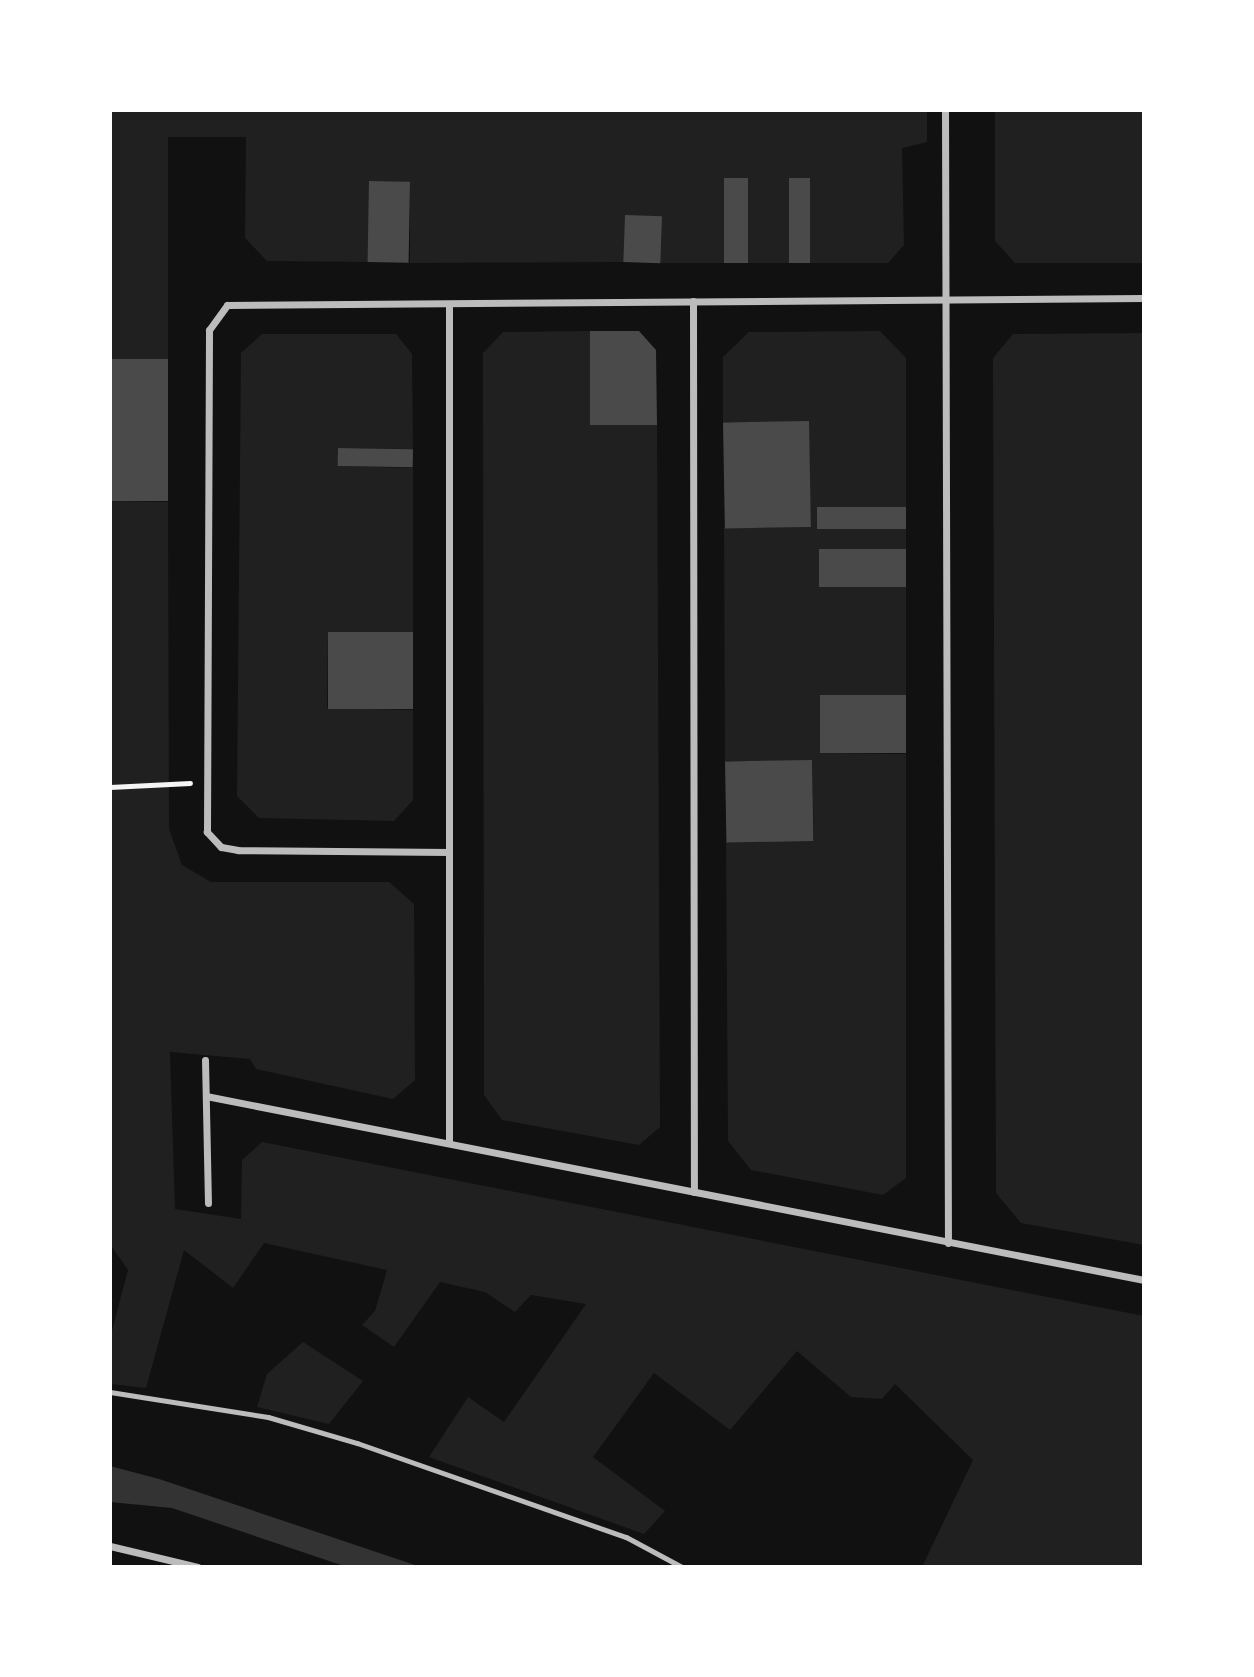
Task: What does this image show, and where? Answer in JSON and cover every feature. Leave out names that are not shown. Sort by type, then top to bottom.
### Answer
[{"type":"street","points":[[945,110],[948,1243]]},
{"type":"street","points":[[449,852],[221,847],[207,832],[204,782],[209,330],[219,312],[236,302],[449,304],[1144,298]]},
{"type":"street","points":[[693,301],[694,1192]]},
{"type":"street","points":[[449,304],[449,1143]]},
{"type":"street","points":[[205,1060],[208,1203]]},
{"type":"street","points":[[206,1096],[1144,1280]]},
{"type":"street","points":[[110,1546],[198,1567]]},
{"type":"lane","points":[[110,1392],[268,1417],[357,1443],[626,1538],[682,1567]]},
{"type":"path","points":[[110,788],[204,782]]},
{"type":"shaded area","points":[[110,110],[927,110],[927,142],[902,148],[904,245],[888,263],[810,263],[810,179],[789,179],[789,263],[748,263],[748,178],[724,178],[724,263],[661,263],[625,216],[624,262],[410,263],[410,182],[369,181],[369,262],[267,261],[245,238],[246,137],[168,137],[168,359],[110,359]]},
{"type":"shaded area","points":[[995,110],[1144,110],[1144,263],[1015,263],[995,241]]},
{"type":"shaded area","points":[[590,331],[657,425],[660,1127],[639,1145],[502,1120],[484,1095],[483,353],[503,332]]},
{"type":"shaded area","points":[[880,331],[906,358],[906,507],[817,507],[818,529],[906,529],[906,549],[819,549],[819,587],[906,587],[906,695],[820,696],[821,753],[906,754],[906,1178],[883,1195],[751,1170],[728,1141],[726,841],[814,840],[812,761],[725,761],[724,528],[809,527],[809,422],[723,422],[723,357],[749,332]]},
{"type":"shaded area","points":[[1144,333],[1144,1245],[1021,1223],[996,1193],[993,358],[1013,334]]},
{"type":"shaded area","points":[[262,334],[396,334],[412,354],[413,449],[339,448],[338,466],[413,468],[413,632],[328,632],[327,708],[413,710],[413,800],[394,821],[259,818],[237,796],[241,353]]},
{"type":"shaded area","points":[[110,501],[168,502],[169,829],[182,865],[211,882],[389,882],[414,904],[415,1080],[393,1099],[256,1069],[250,1059],[170,1052],[175,1209],[241,1219],[242,1160],[262,1142],[1144,1316],[1144,1567],[922,1567],[973,1460],[895,1384],[882,1399],[851,1397],[797,1351],[730,1430],[654,1373],[593,1457],[665,1511],[644,1534],[429,1457],[468,1397],[504,1422],[586,1304],[531,1295],[515,1312],[485,1292],[440,1282],[394,1347],[362,1325],[375,1311],[387,1270],[264,1243],[233,1288],[184,1250],[146,1388],[110,1384],[110,1338],[128,1270],[110,1244]]},
{"type":"shaded area","points":[[303,1342],[363,1381],[329,1424],[257,1407],[267,1374]]},
{"type":"shaded area","points":[[110,1466],[159,1479],[421,1567],[347,1567],[172,1508],[110,1502]]},
{"type":"building","points":[[724,178],[748,178],[748,263],[724,263]]},
{"type":"building","points":[[789,178],[810,178],[810,263],[789,263]]},
{"type":"building","points":[[369,181],[410,182],[409,263],[368,262]]},
{"type":"building","points":[[625,215],[662,216],[660,263],[623,262]]},
{"type":"building","points":[[590,331],[639,331],[656,350],[657,425],[590,425]]},
{"type":"building","points":[[110,359],[168,359],[168,501],[110,501]]},
{"type":"building","points":[[809,421],[811,527],[725,528],[723,423]]},
{"type":"building","points":[[338,448],[413,449],[413,467],[338,466]]},
{"type":"building","points":[[817,507],[906,507],[906,529],[817,529]]},
{"type":"building","points":[[819,549],[906,549],[906,587],[819,587]]},
{"type":"building","points":[[328,632],[413,632],[413,709],[328,709]]},
{"type":"building","points":[[820,695],[906,695],[906,753],[820,753]]},
{"type":"building","points":[[812,760],[813,841],[726,843],[725,762]]}]
